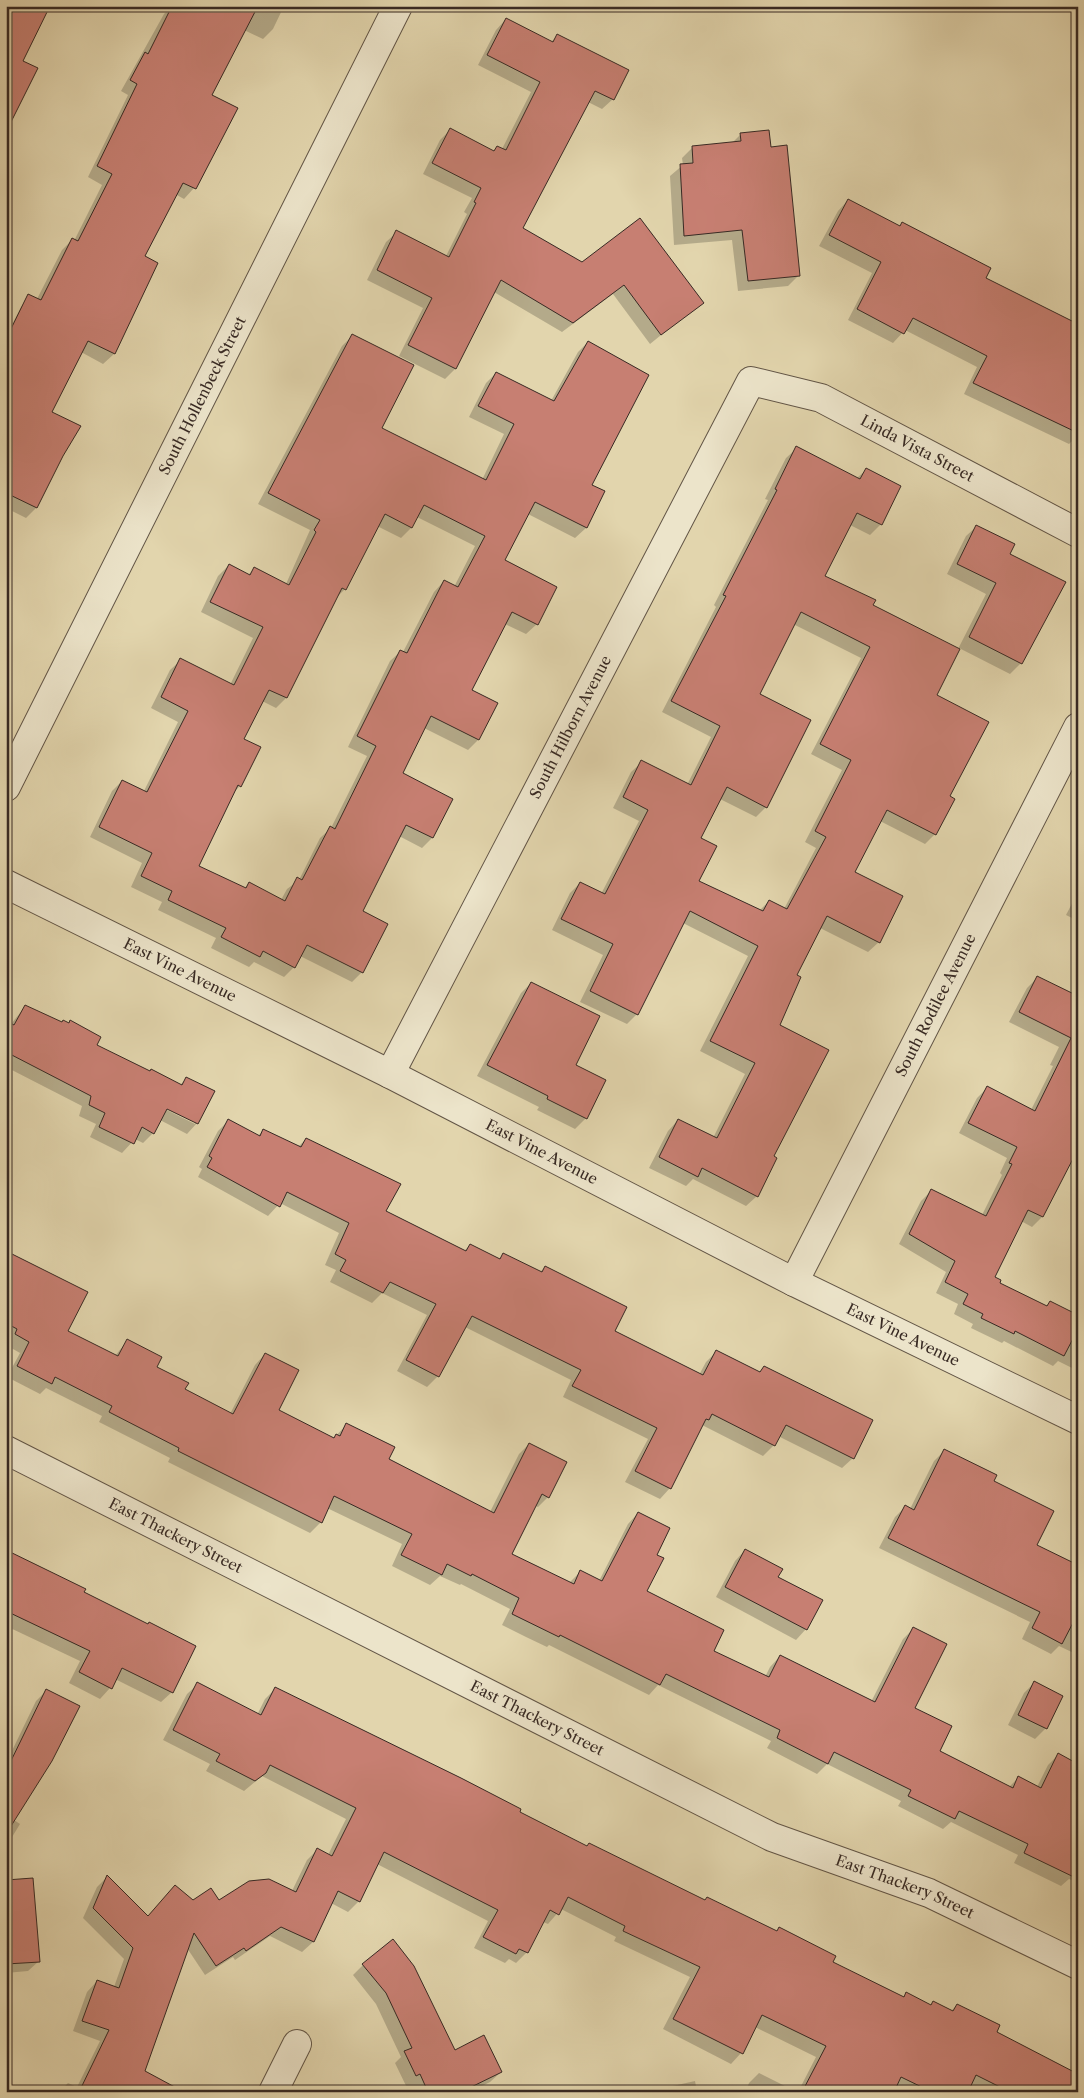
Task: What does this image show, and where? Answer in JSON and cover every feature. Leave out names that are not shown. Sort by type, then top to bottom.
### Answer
[{"type":"street","name":"South Hollenbeck Street","points":[[6,787],[398,6]]},
{"type":"street","name":"Linda Vista Street","points":[[751,381],[821,398],[1078,533]]},
{"type":"street","name":"South Hilborn Avenue","points":[[390,1074],[751,381]]},
{"type":"street","name":"South Rodilee Avenue","points":[[794,1282],[1078,727]]},
{"type":"street","name":"East Vine Avenue","points":[[6,884],[390,1074],[794,1282],[1078,1420]]},
{"type":"street","name":"East Thackery Street","points":[[6,1450],[772,1837],[929,1893],[1078,1965]]},
{"type":"street","points":[[273,2092],[297,2044]]},
{"type":"building","points":[[6,6],[50,6],[23,61],[38,68],[6,132]]},
{"type":"building","points":[[172,6],[258,6],[212,95],[238,108],[196,189],[183,183],[145,256],[158,263],[115,354],[88,341],[52,412],[81,426],[63,456],[37,508],[6,493],[6,339],[28,294],[41,300],[72,238],[78,241],[112,174],[97,166],[137,84],[130,80],[145,52],[148,54]]},
{"type":"building","points":[[506,18],[553,42],[557,34],[629,70],[614,100],[595,91],[523,228],[582,262],[640,218],[704,303],[661,335],[624,285],[573,323],[501,280],[456,369],[408,345],[432,298],[377,270],[396,230],[449,257],[476,203],[474,202],[481,188],[432,163],[450,128],[494,151],[497,146],[506,150],[540,82],[487,55]]},
{"type":"building","points":[[769,130],[771,147],[787,145],[800,276],[748,281],[742,230],[684,236],[680,164],[693,163],[692,146],[741,141],[740,133]]},
{"type":"building","points":[[848,199],[900,226],[902,222],[991,268],[986,278],[1078,324],[1078,433],[973,383],[987,356],[913,318],[904,334],[857,309],[881,262],[829,235]]},
{"type":"building","points":[[352,334],[414,365],[382,428],[486,480],[514,424],[478,406],[496,372],[554,401],[588,341],[649,375],[592,485],[605,491],[587,528],[535,502],[505,560],[557,587],[538,625],[512,612],[472,690],[498,703],[479,740],[431,716],[403,773],[453,799],[433,838],[406,825],[363,911],[388,924],[363,973],[307,945],[295,968],[263,951],[260,957],[221,937],[226,928],[168,900],[172,891],[141,876],[152,853],[99,827],[122,780],[147,792],[188,711],[161,697],[180,658],[234,685],[263,627],[210,602],[229,564],[250,575],[254,567],[289,585],[316,532],[314,530],[320,520],[268,493]],"holes":[[[424,505],[485,536],[458,587],[444,580],[407,653],[400,650],[357,736],[376,746],[335,829],[330,826],[302,880],[297,877],[285,901],[249,882],[246,888],[199,866],[238,785],[241,787],[261,747],[244,739],[269,690],[287,698],[342,588],[346,590],[385,514],[412,528]]]},
{"type":"building","points":[[796,446],[860,479],[866,468],[901,486],[882,525],[857,513],[825,576],[876,600],[873,605],[960,649],[937,695],[989,722],[950,796],[955,799],[936,835],[887,810],[855,872],[903,896],[880,943],[827,916],[797,975],[801,977],[780,1025],[829,1050],[774,1156],[777,1158],[758,1197],[702,1168],[698,1177],[659,1157],[678,1119],[717,1138],[755,1063],[710,1041],[758,946],[690,911],[638,1015],[590,991],[613,944],[561,919],[580,882],[605,894],[648,810],[623,797],[641,760],[691,785],[720,726],[671,701],[726,596],[723,595],[777,490],[775,489]],"holes":[[[801,612],[870,647],[820,744],[851,760],[815,831],[826,837],[787,909],[769,900],[763,911],[699,881],[717,846],[701,838],[727,787],[767,808],[811,720],[760,694]]]},
{"type":"building","points":[[976,525],[1015,544],[1010,554],[1066,582],[1022,664],[969,637],[996,583],[957,564]]},
{"type":"building","points":[[1037,976],[1078,996],[1078,1149],[1043,1217],[1028,1210],[995,1277],[1001,1280],[1000,1283],[1047,1306],[1050,1301],[1078,1315],[1078,1329],[1064,1356],[1015,1331],[1014,1334],[981,1318],[983,1314],[963,1304],[968,1294],[945,1282],[955,1261],[909,1234],[931,1189],[986,1216],[1012,1164],[1009,1163],[1017,1147],[968,1123],[987,1086],[1035,1111],[1071,1038],[1019,1012]]},
{"type":"building","points":[[531,982],[600,1016],[576,1065],[606,1080],[587,1119],[547,1099],[548,1096],[487,1065]]},
{"type":"building","points":[[25,1005],[62,1022],[63,1020],[69,1023],[70,1020],[101,1037],[97,1045],[150,1071],[151,1069],[182,1085],[186,1077],[215,1091],[198,1124],[167,1109],[154,1134],[142,1127],[134,1144],[99,1127],[105,1113],[89,1105],[91,1096],[6,1052],[6,1021],[14,1025]]},
{"type":"building","points":[[228,1119],[260,1136],[263,1129],[301,1147],[306,1138],[401,1184],[386,1211],[466,1251],[470,1244],[500,1259],[503,1253],[542,1272],[545,1266],[627,1307],[615,1331],[703,1375],[716,1350],[760,1372],[764,1366],[873,1420],[854,1459],[786,1425],[775,1446],[712,1414],[709,1420],[706,1419],[671,1489],[635,1471],[657,1428],[572,1386],[581,1370],[472,1316],[439,1377],[406,1360],[436,1304],[390,1282],[383,1293],[340,1271],[346,1260],[335,1254],[349,1223],[287,1192],[280,1207],[207,1167],[212,1158],[209,1156]]},
{"type":"building","points":[[6,1251],[88,1292],[68,1331],[118,1356],[127,1339],[162,1357],[157,1367],[189,1383],[185,1389],[233,1414],[265,1353],[299,1370],[279,1410],[334,1438],[336,1434],[340,1436],[346,1423],[395,1447],[389,1459],[494,1513],[529,1443],[567,1462],[549,1498],[542,1494],[512,1554],[574,1584],[580,1570],[602,1581],[638,1512],[670,1528],[657,1555],[664,1558],[647,1591],[724,1630],[714,1651],[769,1677],[780,1655],[875,1702],[913,1627],[947,1644],[915,1708],[952,1726],[940,1751],[1013,1788],[1018,1776],[1041,1788],[1058,1753],[1078,1764],[1078,1879],[1024,1853],[1028,1844],[959,1811],[955,1819],[908,1796],[911,1790],[834,1752],[828,1764],[777,1738],[780,1730],[666,1674],[660,1685],[560,1635],[559,1637],[512,1614],[519,1598],[472,1574],[471,1576],[447,1564],[442,1575],[401,1555],[412,1534],[334,1496],[322,1523],[178,1451],[179,1448],[109,1412],[112,1406],[55,1377],[52,1384],[17,1366],[29,1342],[15,1334],[17,1329],[6,1323]]},
{"type":"building","points":[[944,1449],[997,1475],[994,1481],[1054,1511],[1037,1545],[1078,1565],[1078,1613],[1062,1644],[1032,1628],[1040,1612],[888,1538],[905,1505],[914,1510]]},
{"type":"building","points":[[745,1549],[783,1569],[778,1577],[823,1600],[807,1630],[725,1587]]},
{"type":"building","points":[[6,1550],[86,1589],[84,1592],[196,1646],[173,1693],[122,1668],[112,1689],[79,1672],[90,1651],[6,1611]]},
{"type":"building","points":[[1034,1681],[1063,1696],[1047,1729],[1018,1715]]},
{"type":"building","points":[[197,1682],[261,1715],[275,1687],[461,1778],[521,1809],[520,1812],[587,1846],[589,1843],[705,1900],[707,1897],[777,1931],[779,1927],[836,1956],[833,1962],[904,1997],[906,1992],[931,2005],[933,2001],[953,2011],[957,2004],[1000,2025],[997,2032],[1078,2074],[1078,2092],[1010,2092],[976,2075],[968,2092],[932,2092],[901,2077],[894,2092],[802,2092],[826,2046],[762,2015],[743,2054],[673,2019],[700,1967],[623,1931],[625,1926],[568,1897],[559,1915],[550,1910],[528,1953],[519,1949],[516,1954],[483,1937],[498,1910],[384,1852],[360,1902],[338,1891],[314,1942],[281,1927],[246,1951],[244,1948],[216,1966],[194,1933],[145,2071],[184,2092],[79,2092],[109,2030],[82,2021],[97,1980],[119,1988],[133,1948],[93,1908],[107,1875],[148,1916],[175,1885],[193,1900],[211,1888],[219,1900],[249,1881],[269,1879],[296,1892],[317,1848],[332,1856],[356,1808],[270,1765],[266,1773],[255,1781],[216,1761],[220,1754],[173,1730]]},
{"type":"building","points":[[46,1689],[80,1706],[52,1761],[6,1834],[6,1771]]},
{"type":"building","points":[[33,1878],[40,1962],[6,1964],[6,1880]]},
{"type":"building","points":[[393,1939],[414,1966],[455,2050],[484,2035],[502,2072],[461,2092],[428,2092],[420,2074],[416,2076],[404,2051],[412,2048],[386,1993],[362,1964]]}]
